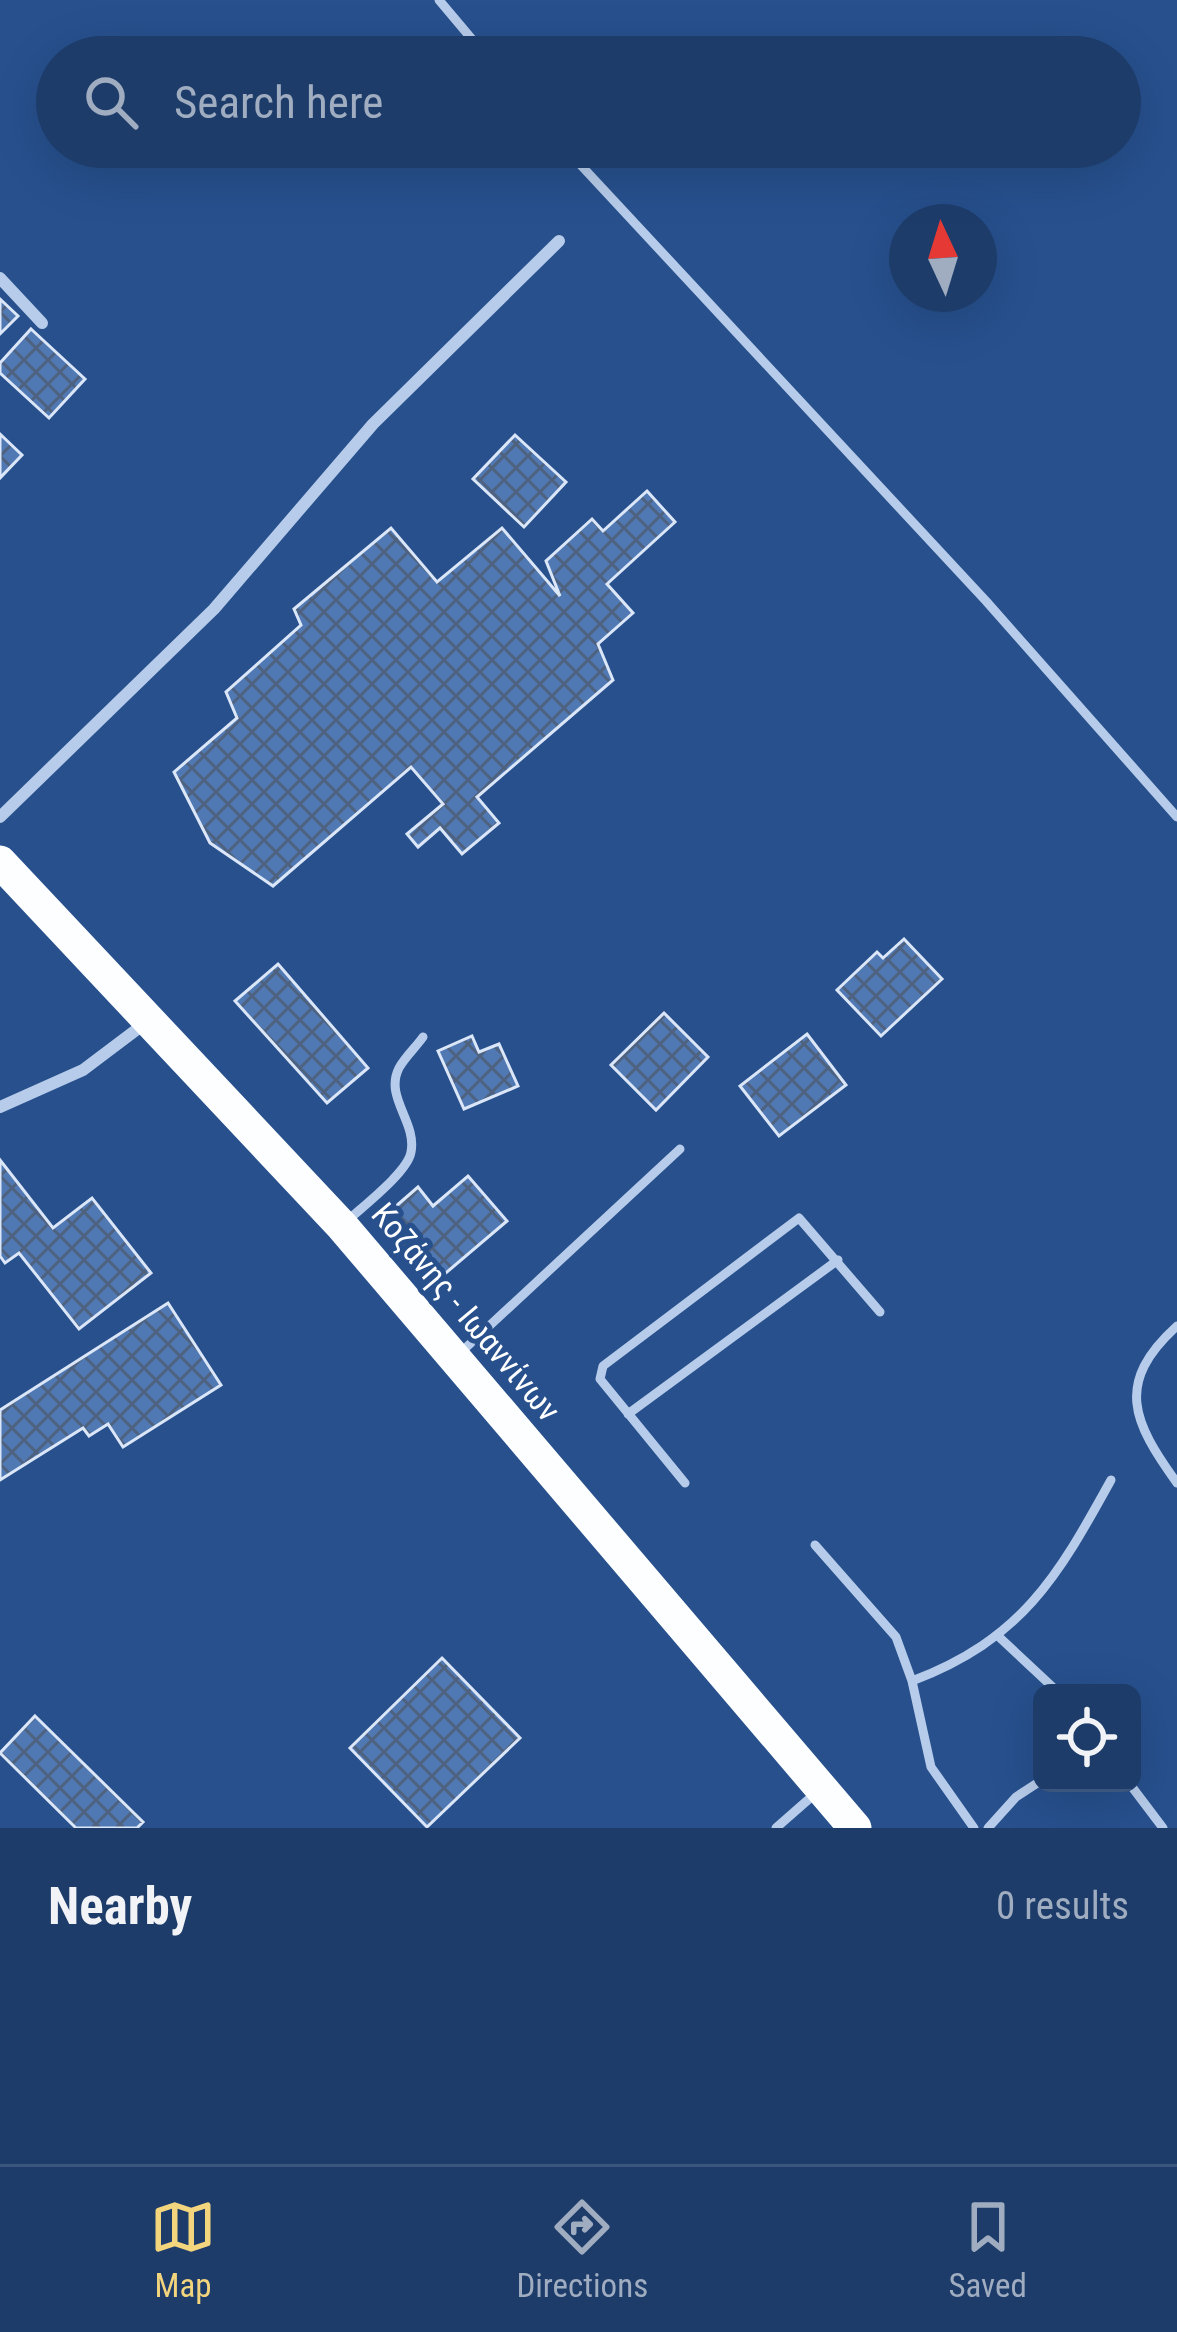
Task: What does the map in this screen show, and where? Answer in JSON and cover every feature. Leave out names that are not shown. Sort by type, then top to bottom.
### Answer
[{"type":"highway","name":"Κοζάνης - Ιωαννίνων","points":[[0,862],[342,1226],[855,1828]]},
{"type":"street","points":[[0,817],[214,609],[373,424],[559,241]]},
{"type":"street","points":[[0,278],[42,322]]},
{"type":"street","points":[[0,1107],[83,1070],[149,1020]]},
{"type":"lane","points":[[439,0],[469,36]]},
{"type":"lane","points":[[583,168],[986,601],[1177,817]]},
{"type":"lane","points":[[342,1226],[411,1155],[396,1083],[398,1069],[424,1037]]},
{"type":"lane","points":[[454,1358],[680,1149]]},
{"type":"lane","points":[[685,1483],[601,1379],[603,1366],[793,1220],[804,1220],[880,1312]]},
{"type":"lane","points":[[628,1414],[838,1260]]},
{"type":"lane","points":[[1177,1326],[1142,1366],[1136,1402],[1142,1428],[1177,1483]]},
{"type":"lane","points":[[912,1681],[998,1636],[1049,1583],[1111,1480]]},
{"type":"lane","points":[[815,1545],[884,1620],[904,1654],[931,1767],[974,1828]]},
{"type":"lane","points":[[998,1636],[1049,1684]]},
{"type":"lane","points":[[988,1828],[1004,1808],[1033,1787]]},
{"type":"lane","points":[[776,1828],[821,1789]]},
{"type":"lane","points":[[1136,1792],[1163,1828]]},
{"type":"building","points":[[0,299],[18,316],[0,334]]},
{"type":"building","points":[[31,329],[85,379],[49,418],[0,373],[0,363]]},
{"type":"building","points":[[0,434],[22,455],[0,478]]},
{"type":"building","points":[[515,435],[566,482],[524,527],[473,479]]},
{"type":"building","points":[[647,491],[675,522],[607,584],[633,613],[598,644],[613,680],[477,797],[499,823],[462,854],[440,828],[418,847],[407,834],[443,804],[411,767],[273,886],[210,843],[174,772],[237,718],[226,692],[301,625],[294,609],[391,528],[437,582],[502,528],[560,596],[546,561],[592,519],[603,531]]},
{"type":"building","points":[[904,939],[942,979],[881,1036],[837,990],[877,952],[883,958]]},
{"type":"building","points":[[278,964],[368,1068],[327,1103],[235,1001]]},
{"type":"building","points":[[664,1013],[708,1057],[656,1110],[611,1065]]},
{"type":"building","points":[[807,1034],[846,1085],[779,1136],[740,1086]]},
{"type":"building","points":[[472,1036],[479,1052],[499,1044],[518,1086],[464,1109],[438,1051]]},
{"type":"building","points":[[0,1160],[53,1228],[92,1198],[151,1273],[79,1329],[19,1253],[5,1263],[0,1256]]},
{"type":"building","points":[[468,1176],[507,1221],[434,1283],[380,1220],[418,1187],[433,1206]]},
{"type":"building","points":[[168,1303],[221,1385],[123,1447],[108,1424],[89,1436],[83,1428],[0,1480],[0,1410]]},
{"type":"building","points":[[442,1658],[520,1738],[427,1827],[350,1748]]},
{"type":"building","points":[[35,1716],[143,1822],[137,1828],[76,1828],[0,1753]]}]
